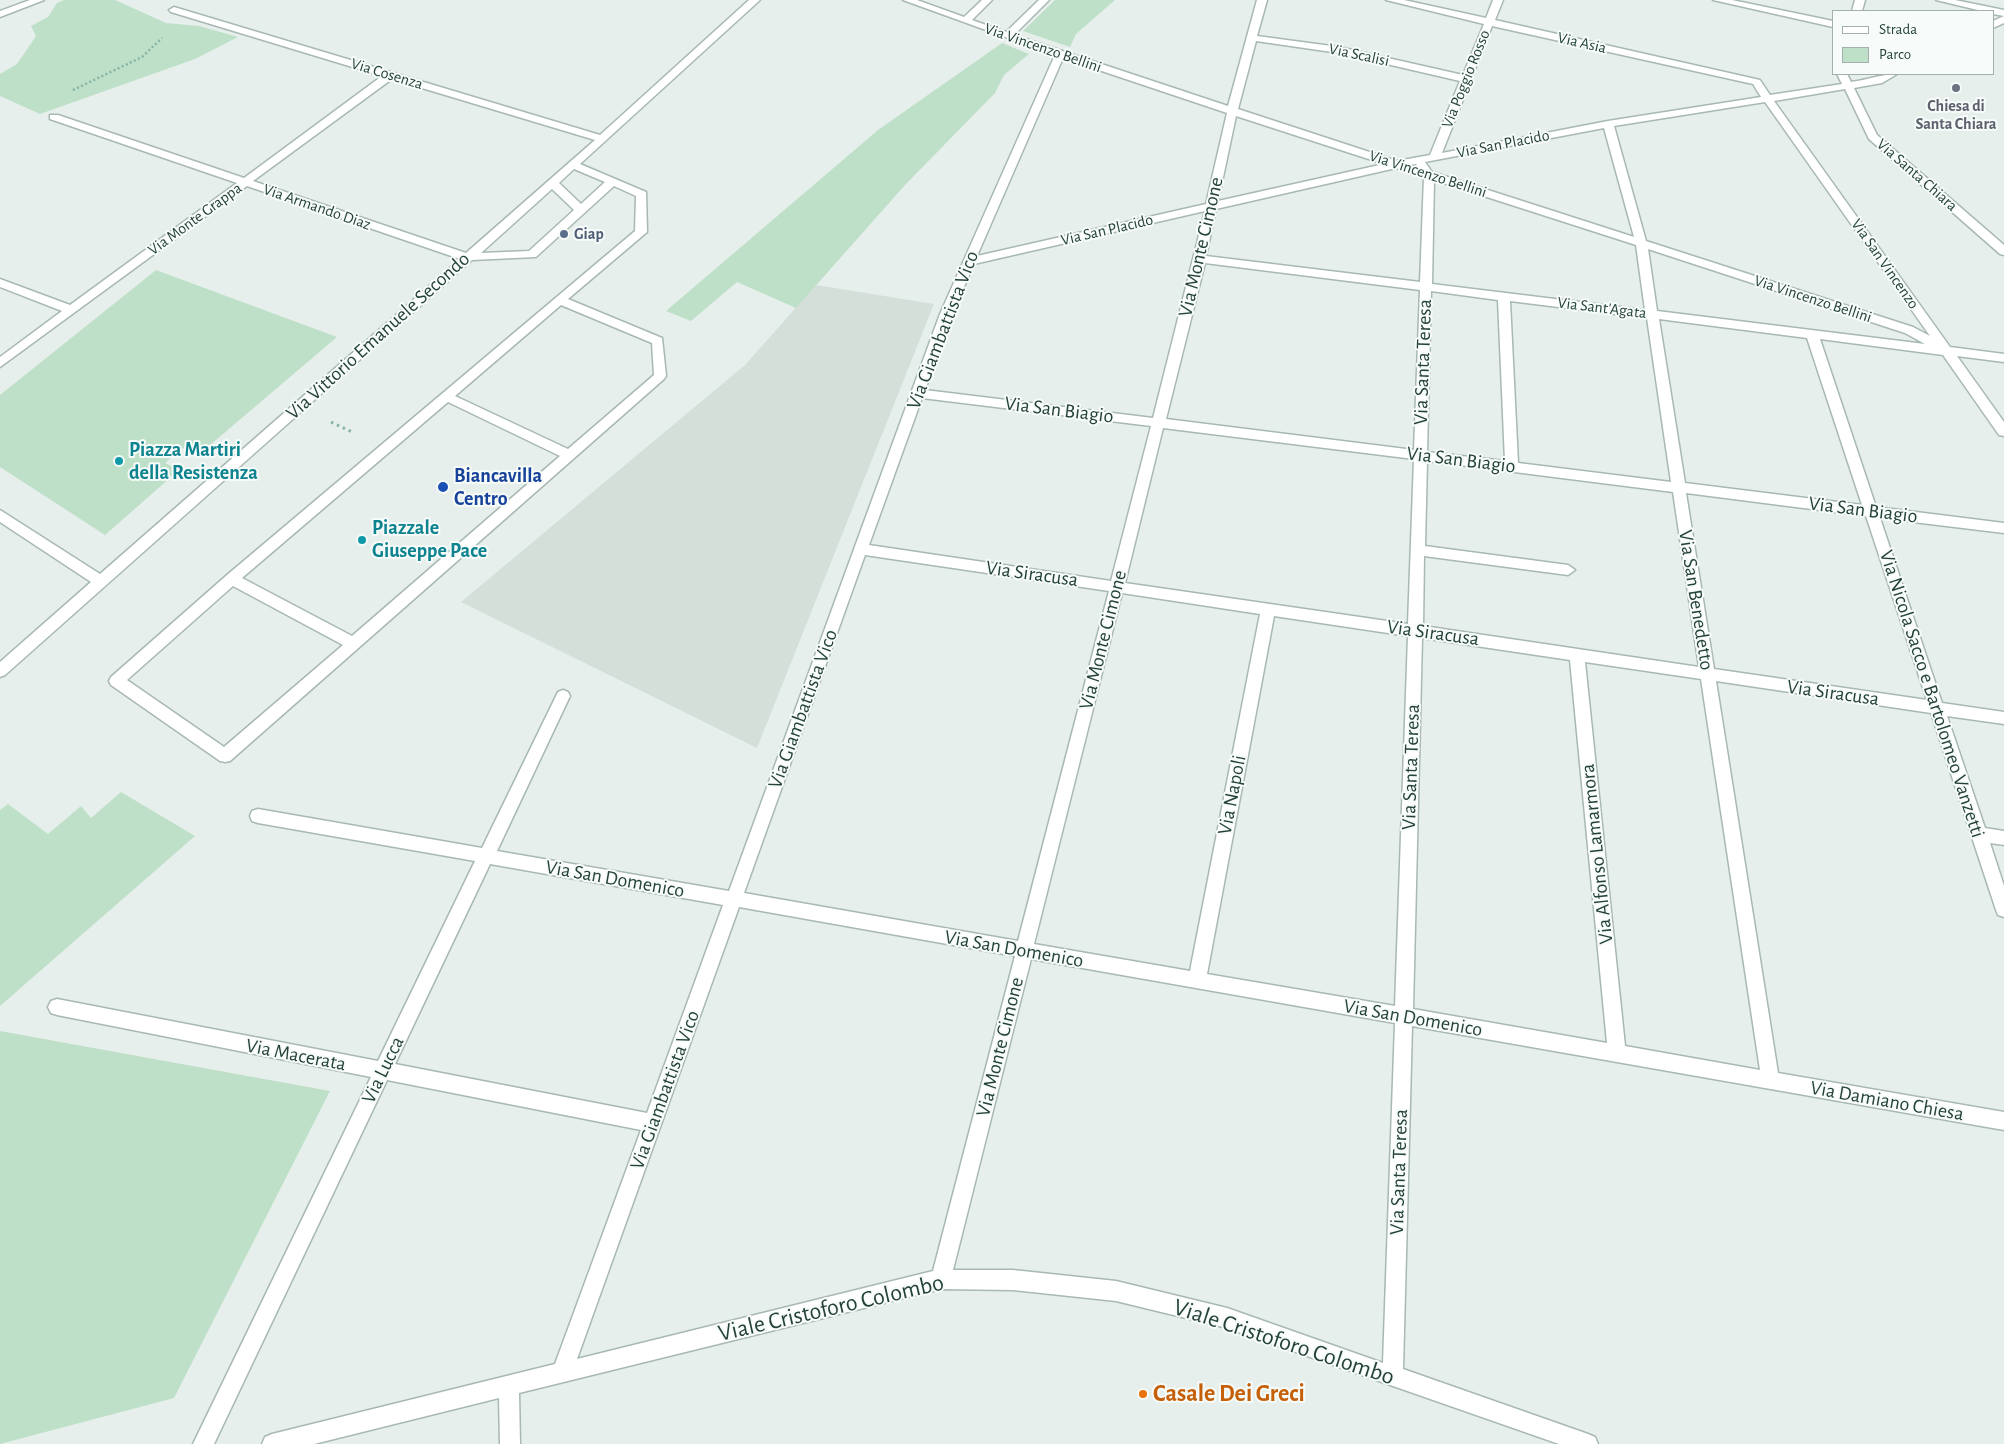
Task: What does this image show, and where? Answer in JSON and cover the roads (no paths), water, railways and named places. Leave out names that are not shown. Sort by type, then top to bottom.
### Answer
[{"type":"street","points":[[0,14],[39,0]]},
{"type":"street","name":"Via Vittorio Emanuele Secondo","points":[[0,671],[466,257],[573,165],[600,138],[755,0]]},
{"type":"street","name":"Via Vincenzo Bellini","points":[[908,0],[1060,54],[1232,111],[1909,330],[1946,351]]},
{"type":"street","points":[[966,21],[987,0]]},
{"type":"street","points":[[1008,36],[1044,0]]},
{"type":"street","name":"Via Monte Cimone","points":[[941,1279],[1200,259],[1213,206],[1232,111],[1262,0]]},
{"type":"street","name":"Via Asia","points":[[1391,0],[1756,82],[1766,97]]},
{"type":"street","name":"Via Poggio Rosso","points":[[1426,159],[1466,79],[1498,0]]},
{"type":"street","points":[[1718,0],[1832,24]]},
{"type":"street","points":[[1941,0],[1989,10]]},
{"type":"street","name":"Via Cosenza","points":[[174,10],[600,138]]},
{"type":"street","name":"Via Scalisi","points":[[1252,38],[1339,50],[1466,79]]},
{"type":"street","name":"Via Giambattista Vico","points":[[562,1372],[946,314],[1060,54]]},
{"type":"street","name":"Via Monte Grappa","points":[[0,363],[390,75]]},
{"type":"street","name":"Via Santa Chiara","points":[[1842,75],[1846,86],[1873,137],[2004,250]]},
{"type":"street","name":"Via San Placido","points":[[970,261],[1398,164],[1608,124],[1766,97],[1846,86],[1878,80],[1890,75]]},
{"type":"street","name":"Via San Vincenzo","points":[[1766,97],[2004,432]]},
{"type":"street","name":"Via Armando Diaz","points":[[54,117],[466,257]]},
{"type":"street","name":"Via San Benedetto","points":[[1608,124],[1641,243],[1770,1080]]},
{"type":"street","points":[[1426,159],[1429,175]]},
{"type":"street","points":[[560,300],[658,341],[660,376],[224,756],[116,681],[232,579],[560,300],[641,232],[642,194],[573,165]]},
{"type":"street","name":"Via Santa Teresa","points":[[1392,1376],[1429,175]]},
{"type":"street","points":[[466,257],[532,254],[612,182]]},
{"type":"street","points":[[552,183],[580,210]]},
{"type":"street","name":"Via Sant'Agata","points":[[1200,259],[2004,358]]},
{"type":"street","points":[[0,283],[71,310]]},
{"type":"street","points":[[1504,296],[1512,467]]},
{"type":"street","name":"Via Nicola Sacco e Bartolomeo Vanzetti","points":[[1812,334],[2004,910]]},
{"type":"street","name":"Via San Biagio","points":[[918,393],[2004,528]]},
{"type":"street","points":[[447,397],[570,455]]},
{"type":"street","points":[[0,514],[101,582]]},
{"type":"street","name":"Via Siracusa","points":[[861,549],[2004,718]]},
{"type":"street","points":[[1417,550],[1568,570]]},
{"type":"street","points":[[232,579],[352,643]]},
{"type":"street","name":"Via Napoli","points":[[1197,980],[1268,609]]},
{"type":"street","name":"Via Alfonso Lamarmora","points":[[1577,655],[1617,1054]]},
{"type":"street","name":"Via Lucca","points":[[203,1444],[563,696]]},
{"type":"street","name":"Via San Domenico","points":[[258,816],[1770,1080]]},
{"type":"street","points":[[1978,834],[2004,838]]},
{"type":"street","name":"Via Macerata","points":[[57,1007],[382,1072],[653,1123]]},
{"type":"street","name":"Via Damiano Chiesa","points":[[1770,1080],[2004,1121]]},
{"type":"street","name":"Viale Cristoforo Colombo","points":[[272,1444],[941,1279],[1013,1280],[1116,1291],[1227,1318],[1588,1444]]},
{"type":"street","points":[[508,1386],[510,1444]]},
{"type":"place","name":"Chiesa di Santa Chiara","points":[[1956,88]]},
{"type":"place","name":"Giap","points":[[564,234]]},
{"type":"place","name":"Piazza Martiri della Resistenza","points":[[119,461]]},
{"type":"place","name":"Biancavilla Centro","points":[[443,487]]},
{"type":"place","name":"Piazzale Giuseppe Pace","points":[[362,540]]},
{"type":"place","name":"Casale Dei Greci","points":[[1143,1394]]}]
